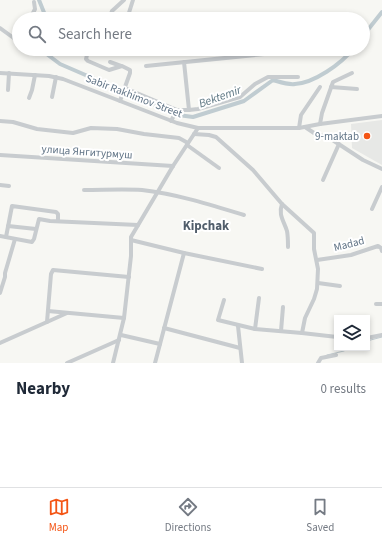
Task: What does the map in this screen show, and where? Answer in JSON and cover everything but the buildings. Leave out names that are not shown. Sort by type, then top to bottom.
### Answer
[{"type":"street","points":[[112,12],[124,0]]},
{"type":"street","points":[[129,12],[133,0]]},
{"type":"street","points":[[34,2],[34,12]]},
{"type":"street","points":[[0,28],[12,38]]},
{"type":"street","points":[[87,56],[86,59],[88,61],[109,70],[122,66]]},
{"type":"street","points":[[146,66],[244,56]]},
{"type":"street","points":[[110,62],[131,71],[121,99]]},
{"type":"street","points":[[184,62],[189,110]]},
{"type":"street","name":"Sabir Rakhimov Street","points":[[0,73],[56,77],[174,115],[198,128],[299,128],[382,116]]},
{"type":"street","points":[[8,90],[9,73]]},
{"type":"street","points":[[320,124],[333,82],[352,73]]},
{"type":"street","points":[[29,98],[32,90],[34,75]]},
{"type":"street","points":[[52,97],[56,77]]},
{"type":"street","points":[[124,89],[174,115],[240,97],[255,84],[268,77],[298,77]]},
{"type":"street","points":[[299,128],[301,114],[320,87]]},
{"type":"street","points":[[331,87],[357,89]]},
{"type":"street","points":[[0,121],[37,129],[73,133],[91,128],[117,129],[180,138],[219,168]]},
{"type":"street","points":[[305,127],[331,139],[363,160],[382,169]]},
{"type":"street","points":[[113,363],[124,318],[132,234],[198,128]]},
{"type":"street","points":[[194,134],[216,137],[253,170],[282,204],[314,233],[314,249],[317,260],[318,283],[316,293],[308,310],[302,332]]},
{"type":"street","points":[[323,180],[339,144]]},
{"type":"street","name":"улица Янгитурмуш","points":[[0,155],[173,166]]},
{"type":"street","points":[[0,185],[9,186]]},
{"type":"street","points":[[372,209],[382,187]]},
{"type":"street","points":[[84,190],[142,190],[200,202],[244,215]]},
{"type":"street","points":[[282,204],[280,209],[281,216],[288,233],[288,247]]},
{"type":"street","points":[[6,237],[12,206],[58,213],[58,221]]},
{"type":"street","points":[[0,236],[32,242],[39,219],[40,210]]},
{"type":"street","points":[[39,219],[138,225]]},
{"type":"street","points":[[8,226],[36,229]]},
{"type":"street","points":[[0,293],[15,239]]},
{"type":"street","points":[[131,240],[184,253],[262,269]]},
{"type":"street","name":"Madad","points":[[317,260],[351,255],[378,246],[382,251]]},
{"type":"street","points":[[156,363],[184,253]]},
{"type":"street","points":[[47,322],[51,274],[53,270],[128,277]]},
{"type":"street","points":[[0,271],[5,273]]},
{"type":"street","points":[[318,283],[340,286]]},
{"type":"street","points":[[255,329],[259,298]]},
{"type":"street","points":[[224,300],[218,320],[255,329],[302,332],[334,337]]},
{"type":"street","points":[[376,304],[382,304]]},
{"type":"street","points":[[281,331],[283,307]]},
{"type":"street","points":[[48,311],[124,318]]},
{"type":"street","points":[[0,342],[68,312]]},
{"type":"street","points":[[238,326],[242,363]]},
{"type":"street","points":[[164,328],[240,348]]},
{"type":"street","points":[[120,335],[160,344]]},
{"type":"street","points":[[370,337],[382,335]]},
{"type":"street","points":[[67,363],[119,340]]},
{"type":"street","points":[[318,363],[321,358],[336,355]]},
{"type":"shaded area","name":"9-maktab","points":[[382,120],[382,165],[352,148],[351,124]]},
{"type":"waterway","name":"Bektemir","points":[[39,0],[44,12]]},
{"type":"waterway","name":"Bektemir","points":[[370,27],[382,12]]},
{"type":"waterway","name":"Bektemir","points":[[49,56],[60,64],[178,115],[193,117],[244,101],[273,80],[292,84],[310,80],[327,72],[347,56]]},
{"type":"waterway","points":[[370,340],[382,337]]},
{"type":"waterway","points":[[327,355],[344,351]]},
{"type":"place","name":"9-maktab","points":[[367,136]]},
{"type":"district","name":"Kipchak","points":[[206,226]]}]
